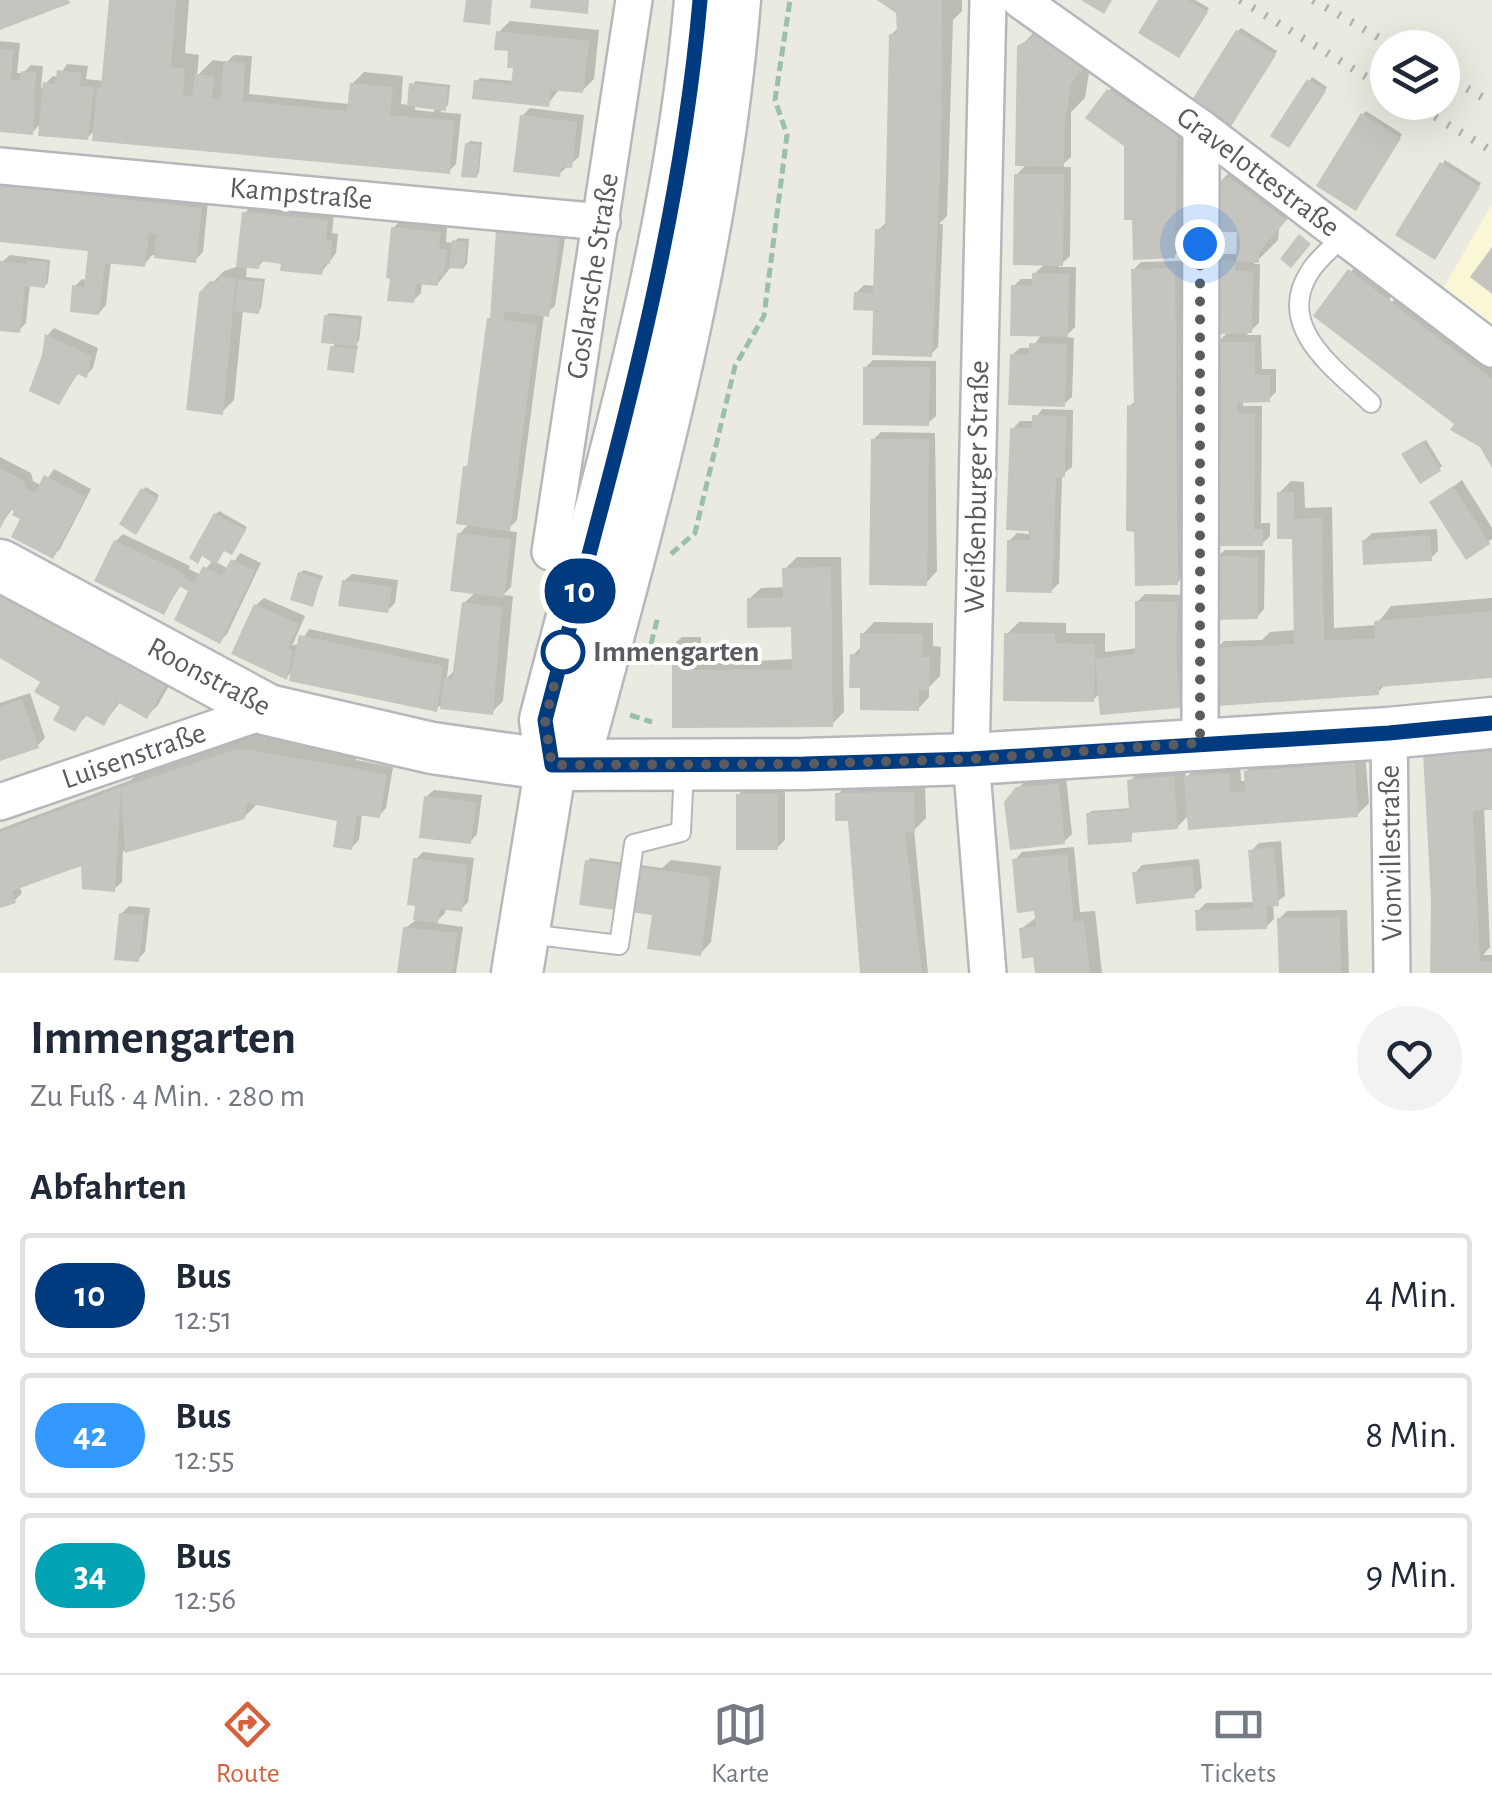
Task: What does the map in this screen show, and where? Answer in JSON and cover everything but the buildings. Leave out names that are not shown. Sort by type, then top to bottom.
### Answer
[{"type":"main road","points":[[520,953],[552,765],[545,720],[641,360],[677,182],[700,0]]},
{"type":"main road","points":[[552,765],[583,730],[666,413],[700,261],[736,0]]},
{"type":"main road","name":"Roonstraße","points":[[0,565],[268,710],[432,748],[552,765]]},
{"type":"main road","points":[[552,765],[971,759],[1492,723]]},
{"type":"street","name":"Goslarsche Straße","points":[[550,552],[634,0]]},
{"type":"street","name":"Weißenburger Straße","points":[[988,0],[971,759],[988,973]]},
{"type":"street","name":"Gravelottestraße","points":[[1020,0],[1200,128],[1492,349]]},
{"type":"street","points":[[1200,128],[1200,743]]},
{"type":"street","name":"Kampstraße","points":[[0,166],[602,222]]},
{"type":"street","name":"Luisenstraße","points":[[0,802],[268,710]]},
{"type":"street","name":"Vionvillestraße","points":[[1389,733],[1392,973]]},
{"type":"lane","points":[[1343,236],[1311,270],[1300,292],[1298,316],[1304,335],[1318,354],[1371,403]]},
{"type":"lane","points":[[520,953],[619,945],[634,844],[681,832],[684,764]]},
{"type":"path","points":[[662,562],[695,533],[736,366],[764,316],[787,135],[775,100],[790,0]]},
{"type":"path","points":[[651,645],[658,611]]},
{"type":"shaded area","points":[[1492,204],[1492,336],[1441,292]]},
{"type":"railway","points":[[1240,0],[1370,79]]},
{"type":"railway","points":[[1313,0],[1370,33]]},
{"type":"railway","points":[[1460,84],[1492,103]]},
{"type":"railway","points":[[1440,120],[1492,151]]},
{"type":"bus line","name":"10","points":[[700,0],[677,182],[641,360],[545,720],[552,765],[971,759],[1492,723]]},
{"type":"place","name":"Immengarten","points":[[563,652]]},
{"type":"route","points":[[563,652],[545,720],[552,765],[971,759],[1200,743],[1200,244]]}]
